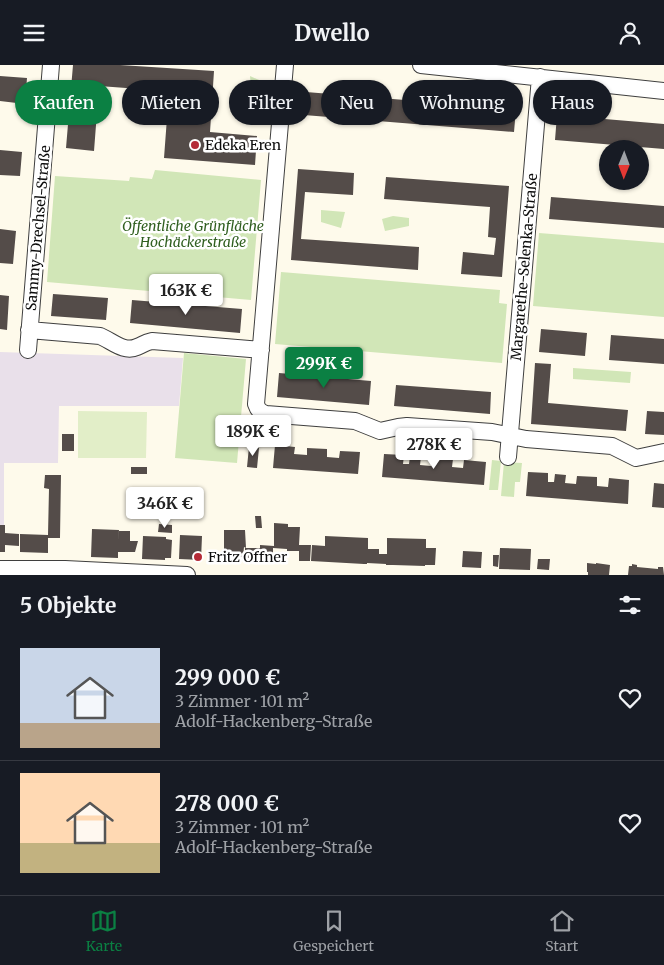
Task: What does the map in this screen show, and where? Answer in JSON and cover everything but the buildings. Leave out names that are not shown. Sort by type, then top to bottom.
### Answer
[{"type":"street","name":"Sammy-Drechsel-Straße","points":[[28,350],[51,65]]},
{"type":"street","points":[[285,65],[257,409],[266,415],[355,421],[380,431],[407,426],[492,432],[526,439],[612,446],[636,458],[664,452]]},
{"type":"street","points":[[421,65],[664,91]]},
{"type":"street","name":"Margarethe-Selenka-Straße","points":[[508,457],[540,77]]},
{"type":"street","name":"Sammy-Drechsel-Straße","points":[[29,330],[100,336],[116,346],[126,348],[136,348],[152,341],[261,350]]},
{"type":"street","points":[[0,569],[187,575]]},
{"type":"shaded area","points":[[0,352],[183,358],[179,406],[59,406],[58,463],[4,463],[4,525],[0,525]]},
{"type":"green space","points":[[250,76],[259,80],[250,80]]},
{"type":"green space","name":"Öffentliche Grünfläche Hochäckerstraße","points":[[155,170],[261,180],[251,300],[47,282],[55,176],[129,181],[130,177],[152,179]]},
{"type":"green space","points":[[321,210],[345,212],[341,228],[321,222]]},
{"type":"green space","points":[[393,216],[409,218],[409,226],[385,231],[382,219]]},
{"type":"green space","points":[[539,233],[664,243],[664,317],[533,306]]},
{"type":"green space","name":"Öffentliche Grünfläche Hochäckerstraße","points":[[281,272],[500,290],[499,303],[507,304],[502,363],[275,344]]},
{"type":"green space","points":[[184,353],[246,359],[237,463],[175,458]]},
{"type":"green space","points":[[573,368],[631,372],[630,383],[573,379]]},
{"type":"green space","points":[[78,411],[147,412],[146,458],[78,458]]},
{"type":"green space","points":[[492,460],[501,461],[498,490],[489,490]]},
{"type":"green space","points":[[504,462],[522,463],[520,482],[515,482],[514,497],[501,496]]},
{"type":"place","name":"Edeka Eren","points":[[195,145]]},
{"type":"place","name":"Fritz Offner","points":[[198,557]]}]
